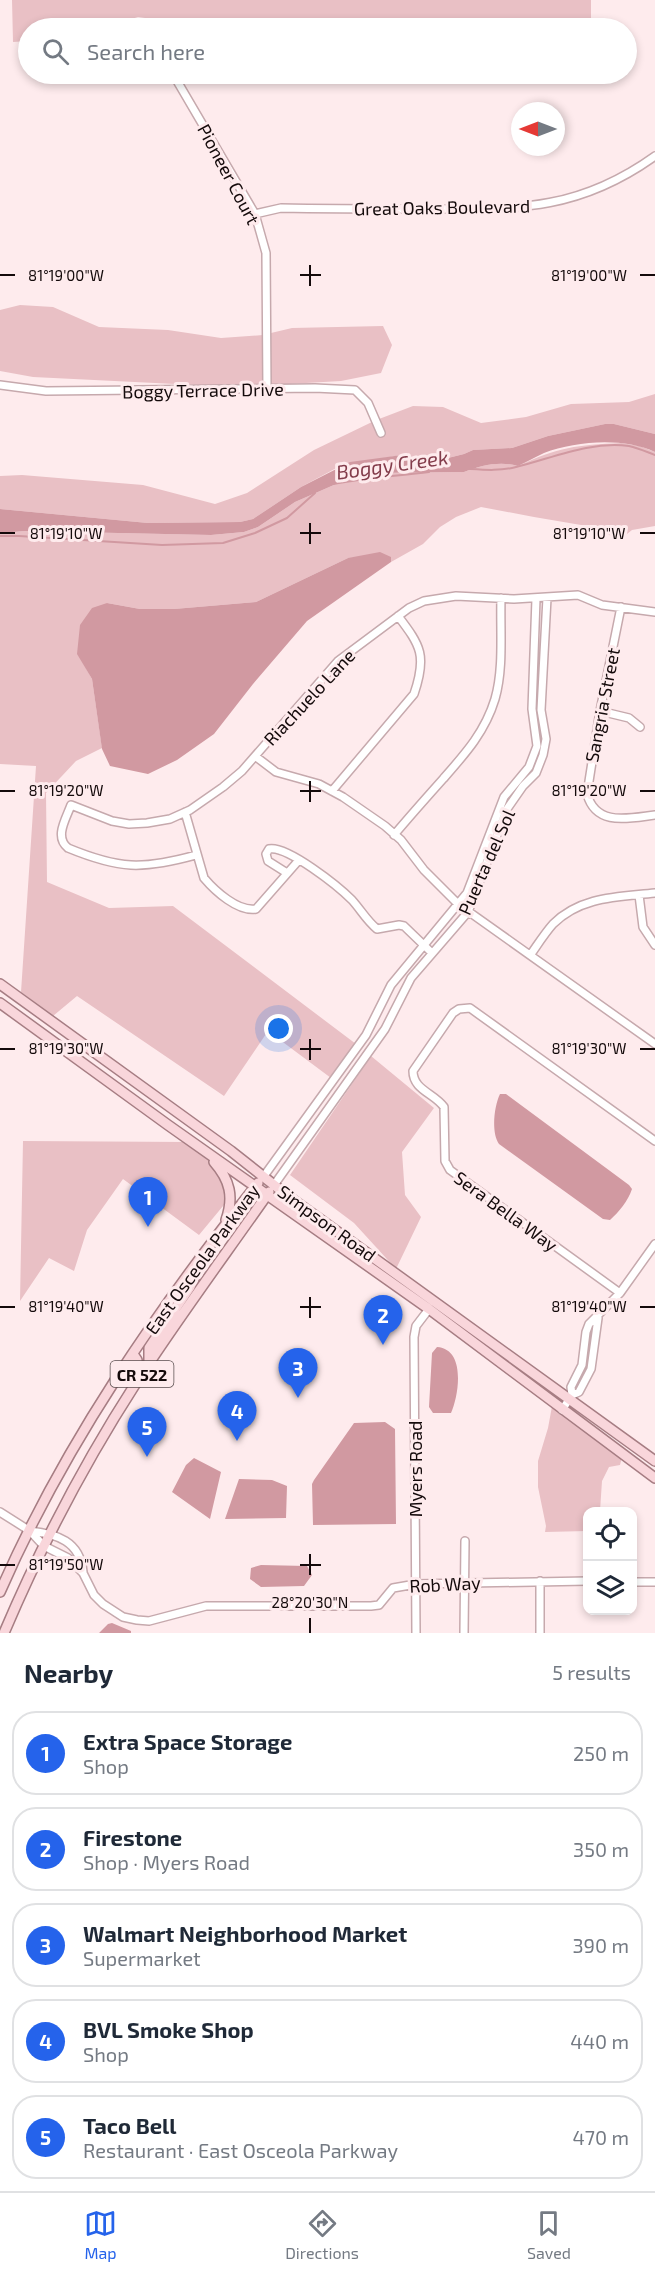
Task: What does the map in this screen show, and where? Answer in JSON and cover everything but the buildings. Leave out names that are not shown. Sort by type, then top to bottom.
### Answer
[{"type":"main road","name":"Simpson Road","points":[[0,984],[655,1461]]},
{"type":"main road","name":"Simpson Road","points":[[1,1004],[429,1309],[655,1478]]},
{"type":"main road","points":[[1,1004],[17,1012],[38,1028],[50,1030],[58,1027]]},
{"type":"main road","name":"CR 522","points":[[202,1149],[222,1170],[231,1192],[231,1204],[221,1231]]},
{"type":"main road","name":"East Osceola Parkway","points":[[0,1593],[2,1582],[87,1427],[133,1354],[201,1257],[264,1176]]},
{"type":"main road","name":"East Osceola Parkway","points":[[4,1633],[50,1533],[101,1440],[149,1363],[274,1185]]},
{"type":"main road","points":[[149,1363],[148,1348],[190,1287],[201,1257]]},
{"type":"main road","points":[[401,1289],[411,1291],[417,1289]]},
{"type":"main road","points":[[429,1309],[438,1308],[447,1311]]},
{"type":"main road","points":[[133,1354],[137,1360],[135,1385]]},
{"type":"street","name":"Pioneer Court","points":[[178,84],[255,214],[266,253],[267,389]]},
{"type":"street","name":"Great Oaks Boulevard","points":[[255,214],[281,208],[490,209],[550,204],[592,191],[616,180],[655,156]]},
{"type":"street","name":"Boggy Terrace Drive","points":[[0,386],[46,391],[315,388],[355,390],[368,403],[381,433]]},
{"type":"street","name":"Riachuelo Lane","points":[[196,855],[170,862],[128,866],[98,860],[68,848],[60,838],[71,805],[112,821],[129,824],[170,819],[184,813],[223,788],[255,756],[339,661],[398,616],[424,601],[442,597],[536,599],[578,595],[598,604],[621,607]]},
{"type":"street","points":[[394,835],[465,756],[488,718],[499,678],[501,598]]},
{"type":"street","name":"Puerta del Sol","points":[[274,1185],[389,1022],[411,978],[468,912],[507,809],[523,786],[536,773],[546,739],[541,710],[547,598]]},
{"type":"street","name":"Puerta del Sol","points":[[264,1176],[366,1035],[391,985],[467,893],[504,797],[530,767],[537,746],[532,709],[536,599]]},
{"type":"street","points":[[621,607],[655,612]]},
{"type":"street","name":"Sangria Street","points":[[621,607],[587,786],[590,803],[598,813],[610,819],[655,815]]},
{"type":"street","points":[[332,791],[414,694],[418,682],[421,651],[416,639],[398,616]]},
{"type":"street","points":[[600,711],[629,718],[640,727]]},
{"type":"street","points":[[255,756],[276,772],[319,784],[332,791],[394,835],[440,888],[458,904],[655,1044]]},
{"type":"street","points":[[184,813],[204,878],[243,909],[256,909],[299,860]]},
{"type":"street","points":[[288,873],[268,861],[266,854],[269,849],[277,849],[299,860],[340,888],[377,929],[399,925],[414,934],[432,953]]},
{"type":"street","points":[[531,954],[553,924],[569,911],[603,898],[655,893]]},
{"type":"street","points":[[639,895],[644,927],[655,945]]},
{"type":"street","name":"Sera Bella Way","points":[[620,1293],[448,1168],[445,1157],[444,1107],[417,1084],[413,1071],[453,1013],[459,1009],[470,1008],[655,1141]]},
{"type":"street","points":[[376,1016],[389,1022]]},
{"type":"street","points":[[562,1410],[570,1397],[579,1392],[590,1373],[598,1316],[620,1293],[655,1244]]},
{"type":"street","name":"Myers Road","points":[[416,1633],[414,1337],[416,1326],[429,1309]]},
{"type":"street","points":[[0,1512],[30,1531]]},
{"type":"street","name":"Rob Way","points":[[30,1531],[50,1533],[76,1550],[82,1561],[83,1574]]},
{"type":"street","name":"Rob Way","points":[[30,1531],[44,1546],[68,1558],[83,1574],[94,1595],[103,1604],[123,1617],[149,1621],[206,1606],[379,1605],[393,1588],[416,1584],[583,1581]]},
{"type":"street","points":[[464,1633],[465,1541]]},
{"type":"street","points":[[540,1581],[540,1633]]},
{"type":"street","points":[[637,1582],[655,1582]]},
{"type":"shaded area","points":[[12,0],[591,0],[591,18],[18,18],[18,42],[13,42]]},
{"type":"shaded area","points":[[20,305],[53,307],[99,327],[168,330],[221,338],[263,335],[263,385],[216,386],[33,377],[0,371],[0,310]]},
{"type":"shaded area","points":[[383,326],[392,345],[381,373],[341,381],[271,385],[271,333],[292,328]]},
{"type":"shaded area","points":[[655,394],[655,434],[605,424],[548,436],[512,448],[473,450],[448,458],[402,455],[342,465],[301,487],[253,519],[240,522],[148,523],[0,509],[0,476],[22,475],[143,485],[215,504],[247,493],[314,450],[372,422],[378,437],[385,435],[379,419],[413,406],[443,407],[481,423],[526,417],[571,404],[629,402]]},
{"type":"shaded area","points":[[621,443],[640,446],[655,452],[655,526],[632,530],[618,541],[595,525],[581,525],[481,507],[456,517],[440,527],[423,544],[391,562],[391,557],[348,558],[256,602],[174,609],[140,609],[107,603],[78,654],[92,679],[102,748],[76,761],[46,793],[47,882],[109,908],[173,906],[356,1044],[331,1078],[268,1031],[224,1096],[77,996],[53,1016],[21,992],[36,766],[0,764],[0,533],[25,531],[211,535],[244,532],[258,527],[295,502],[343,481],[374,473],[464,472],[491,464],[518,466],[568,448]]},
{"type":"shaded area","points":[[371,1056],[434,1108],[402,1152],[405,1195],[421,1217],[396,1269],[354,1223],[290,1175]]},
{"type":"shaded area","points":[[23,1141],[187,1142],[203,1154],[219,1173],[228,1200],[199,1235],[123,1179],[87,1230],[74,1271],[49,1258],[20,1301]]},
{"type":"shaded area","points":[[553,1401],[622,1457],[620,1465],[609,1467],[602,1481],[600,1507],[583,1507],[583,1531],[545,1532],[546,1526],[538,1487],[538,1461]]},
{"type":"water","points":[[605,424],[655,434],[655,452],[629,444],[585,443],[544,453],[518,466],[491,464],[464,472],[374,473],[343,481],[295,502],[258,527],[244,532],[211,535],[25,531],[0,533],[0,509],[148,523],[240,522],[253,519],[301,487],[350,462],[402,455],[448,458],[473,450],[512,448],[548,436]]},
{"type":"water","points":[[380,552],[391,557],[391,562],[307,621],[214,734],[177,760],[148,774],[110,766],[102,749],[92,679],[77,654],[80,625],[92,608],[107,603],[140,609],[174,609],[256,602],[348,558]]},
{"type":"water","points":[[500,1094],[506,1094],[629,1185],[632,1189],[628,1198],[610,1220],[603,1219],[499,1144],[494,1119]]},
{"type":"water","points":[[437,1347],[453,1356],[456,1364],[458,1385],[451,1413],[433,1413],[429,1407],[432,1353]]},
{"type":"water","points":[[385,1422],[395,1429],[396,1524],[313,1525],[312,1484],[314,1480],[354,1423]]},
{"type":"water","points":[[194,1458],[221,1472],[210,1519],[172,1492],[186,1465]]},
{"type":"water","points":[[239,1479],[272,1480],[287,1486],[286,1518],[225,1519]]},
{"type":"water","points":[[261,1565],[307,1566],[312,1575],[304,1586],[261,1587],[250,1579],[251,1568]]},
{"type":"water","points":[[112,1623],[131,1631],[131,1633],[99,1633]]},
{"type":"waterway","name":"Boggy Creek","points":[[470,469],[510,468],[571,451],[600,446],[629,446],[655,455]]},
{"type":"waterway","name":"Boggy Creek","points":[[333,484],[429,472]]},
{"type":"waterway","name":"Boggy Creek","points":[[0,536],[162,545],[223,543],[255,533],[287,518],[315,493]]},
{"type":"place","name":"Extra Space Storage","points":[[148,1227]]},
{"type":"place","name":"Firestone","points":[[383,1345]]},
{"type":"place","name":"Walmart Neighborhood Market","points":[[298,1398]]},
{"type":"place","name":"BVL Smoke Shop","points":[[237,1441]]},
{"type":"place","name":"Taco Bell","points":[[147,1457]]}]
